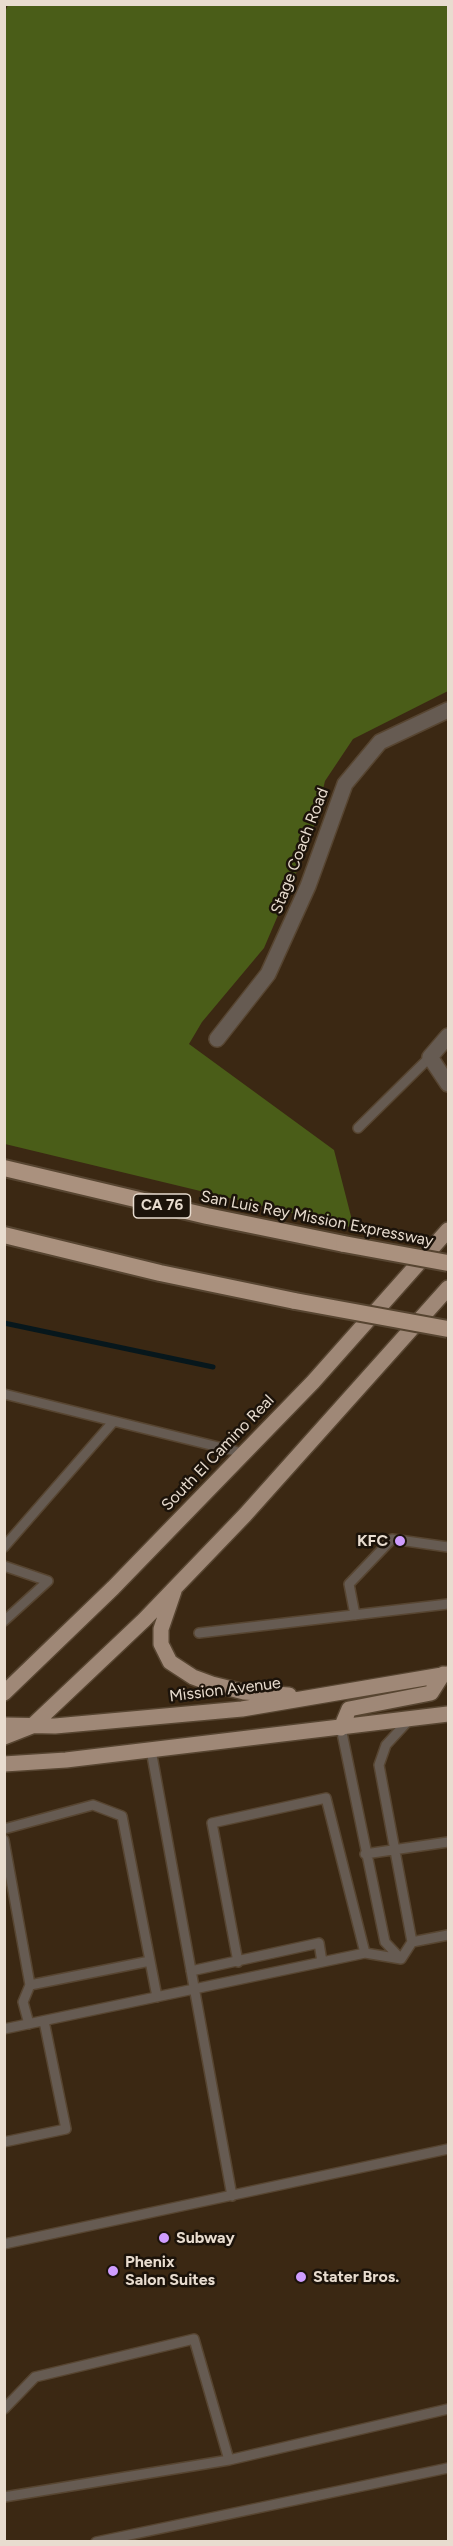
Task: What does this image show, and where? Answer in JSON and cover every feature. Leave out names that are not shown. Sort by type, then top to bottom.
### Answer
[{"type":"highway","name":"San Luis Rey Mission Expressway","points":[[4,1168],[195,1214],[448,1263]]},
{"type":"highway","points":[[4,1235],[160,1273],[448,1329]]},
{"type":"main road","name":"South El Camino Real","points":[[4,1693],[113,1588],[313,1382],[448,1230]]},
{"type":"main road","points":[[4,1737],[32,1726],[144,1620],[245,1515],[448,1288]]},
{"type":"main road","points":[[176,1587],[161,1629],[161,1644],[170,1662],[193,1677],[244,1692],[313,1697]]},
{"type":"main road","points":[[341,1728],[349,1709],[431,1693],[446,1674]]},
{"type":"main road","name":"Mission Avenue","points":[[4,1725],[55,1726],[242,1709],[446,1674]]},
{"type":"main road","points":[[4,1764],[66,1760],[448,1714]]},
{"type":"street","name":"Stage Coach Road","points":[[217,1039],[268,974],[308,886],[345,784],[380,742],[448,710]]},
{"type":"street","points":[[448,1036],[430,1057],[448,1084]]},
{"type":"lane","points":[[358,1128],[430,1057]]},
{"type":"lane","points":[[4,1394],[243,1453]]},
{"type":"lane","points":[[4,1547],[113,1422]]},
{"type":"lane","points":[[355,1615],[349,1584],[392,1539],[448,1547]]},
{"type":"lane","points":[[4,1566],[48,1581],[4,1621]]},
{"type":"lane","points":[[199,1634],[448,1604]]},
{"type":"lane","points":[[401,1959],[412,1942],[380,1765],[386,1745],[411,1718]]},
{"type":"lane","points":[[341,1728],[365,1854],[385,1942],[401,1959]]},
{"type":"lane","points":[[151,1750],[232,2196]]},
{"type":"lane","points":[[238,1962],[212,1823],[326,1798],[365,1953]]},
{"type":"lane","points":[[4,1830],[93,1805],[122,1816],[158,1997]]},
{"type":"lane","points":[[4,1840],[30,1985],[23,2002],[29,2024]]},
{"type":"lane","points":[[365,1854],[448,1842]]},
{"type":"lane","points":[[412,1942],[448,1935]]},
{"type":"lane","points":[[191,1971],[319,1943],[322,1962]]},
{"type":"lane","points":[[4,2029],[365,1953],[401,1959]]},
{"type":"lane","points":[[30,1985],[150,1961]]},
{"type":"lane","points":[[4,2142],[66,2129],[44,2021]]},
{"type":"lane","points":[[4,2244],[448,2149]]},
{"type":"lane","points":[[4,2409],[35,2378],[194,2339],[229,2460]]},
{"type":"lane","points":[[4,2497],[229,2460],[448,2409]]},
{"type":"lane","points":[[96,2541],[448,2468]]},
{"type":"green space","points":[[8,5],[448,5],[448,691],[353,739],[325,781],[311,838],[264,948],[202,1022],[189,1044],[334,1150],[354,1228],[5,1144],[4,14]]},
{"type":"waterway","points":[[4,1323],[213,1367]]},
{"type":"place","name":"KFC","points":[[400,1541]]},
{"type":"place","name":"Subway","points":[[164,2238]]},
{"type":"place","name":"Phenix Salon Suites","points":[[113,2271]]},
{"type":"place","name":"Stater Bros.","points":[[301,2277]]}]
